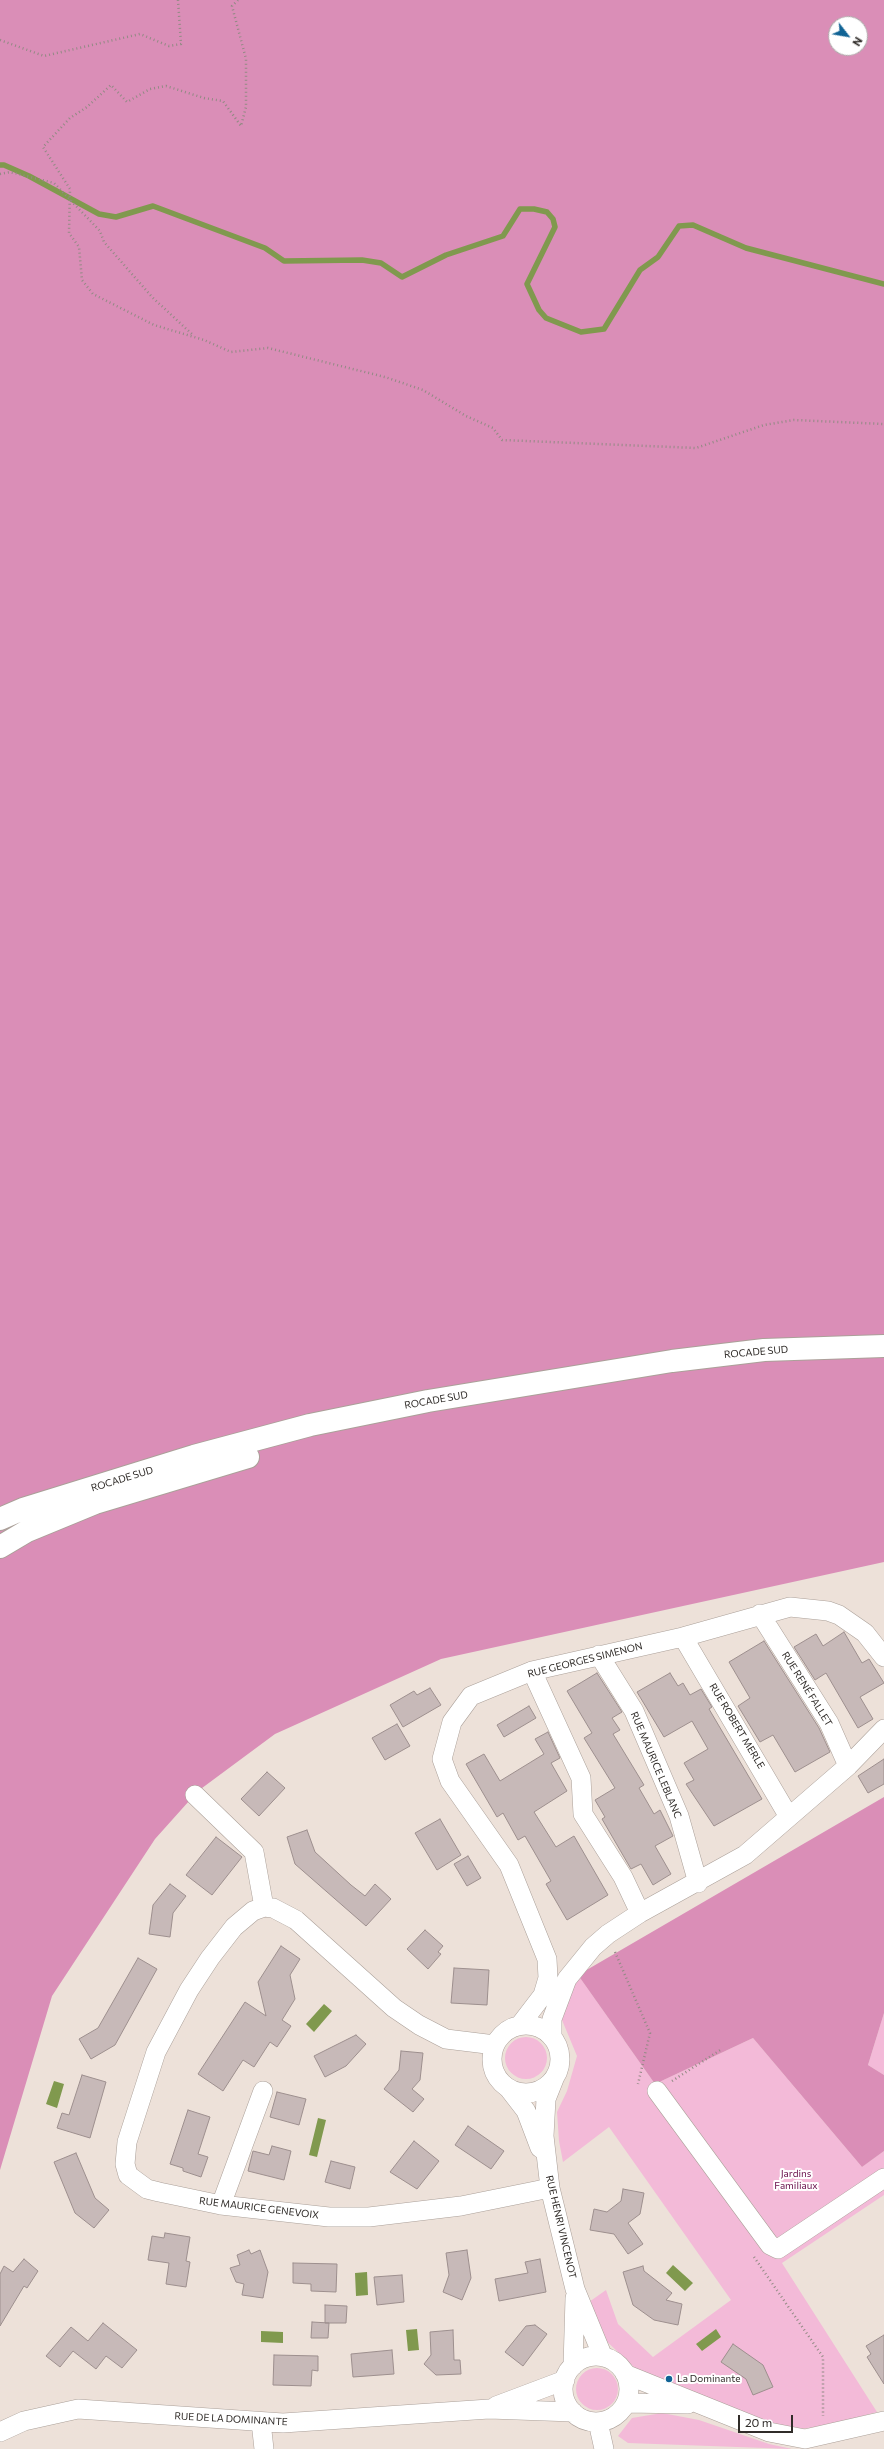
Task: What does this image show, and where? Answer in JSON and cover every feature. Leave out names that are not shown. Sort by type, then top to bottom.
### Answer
[{"type":"main road","name":"ROCADE SUD","points":[[0,1518],[23,1509],[194,1456],[302,1427],[428,1401],[672,1361],[764,1350],[884,1346]]},
{"type":"main road","points":[[0,1547],[27,1530],[95,1503],[428,1401]]},
{"type":"street","name":"RUE GEORGES SIMENON","points":[[520,2025],[543,1996],[548,1978],[547,1959],[509,1865],[450,1781],[442,1759],[452,1722],[471,1696],[532,1671],[683,1637],[760,1614],[790,1607],[828,1611],[839,1615],[864,1633],[884,1657]]},
{"type":"street","name":"RUE RENÉ FALLET","points":[[760,1614],[829,1723],[848,1766]]},
{"type":"street","name":"RUE ROBERT MERLE","points":[[683,1637],[789,1816]]},
{"type":"street","name":"RUE MAURICE LEBLANC","points":[[599,1655],[634,1711],[679,1816],[698,1882]]},
{"type":"street","points":[[532,1671],[581,1778],[583,1814],[624,1877],[640,1913]]},
{"type":"street","points":[[552,2036],[552,2019],[557,2001],[567,1979],[576,1966],[608,1934],[640,1913],[745,1855],[848,1766],[884,1729]]},
{"type":"street","points":[[195,1795],[254,1852],[264,1907],[281,1911],[296,1920],[394,2008],[419,2025],[446,2039],[494,2045],[505,2032],[520,2025],[534,2025],[552,2036]]},
{"type":"street","name":"RUE MAURICE GENEVOIX","points":[[264,1907],[253,1911],[234,1927],[189,1990],[156,2052],[127,2142],[124,2164],[128,2175],[135,2182],[147,2189],[221,2205],[329,2217],[368,2217],[462,2206],[550,2188]]},
{"type":"street","name":"RUE HENRI VINCENOT","points":[[552,2036],[560,2052],[560,2060],[546,2099],[544,2120],[546,2166],[575,2289],[603,2357]]},
{"type":"street","name":"RUE HENRI VINCENOT","points":[[494,2045],[492,2065],[495,2075],[510,2089],[526,2111],[546,2166]]},
{"type":"street","points":[[510,2089],[529,2093],[538,2091],[554,2079]]},
{"type":"street","points":[[221,2205],[263,2091]]},
{"type":"street","points":[[657,2091],[770,2245],[778,2249],[884,2178]]},
{"type":"street","name":"RUE HENRI VINCENOT","points":[[569,2373],[575,2289]]},
{"type":"street","points":[[603,2357],[612,2360],[625,2374],[628,2383],[626,2403],[615,2416],[598,2422],[604,2449]]},
{"type":"street","name":"RUE DE LA DOMINANTE","points":[[489,2409],[569,2373],[587,2358],[603,2357]]},
{"type":"street","points":[[569,2373],[564,2397],[573,2412]]},
{"type":"street","points":[[625,2374],[769,2432],[805,2444],[884,2421]]},
{"type":"street","points":[[626,2403],[701,2405]]},
{"type":"street","name":"RUE DE LA DOMINANTE","points":[[0,2432],[24,2421],[78,2409],[283,2423],[489,2409],[573,2412],[580,2418],[598,2422]]},
{"type":"street","points":[[261,2422],[264,2449]]},
{"type":"path","points":[[0,40],[44,56],[140,34],[170,46],[181,44],[178,0]]},
{"type":"path","points":[[238,0],[232,6],[246,59],[246,106],[241,126],[223,101],[204,98],[166,86],[150,89],[127,102],[111,85],[87,107],[70,118],[43,147],[70,189],[69,233],[79,247],[82,280],[93,294],[154,324],[195,337],[231,352],[268,348],[385,376],[423,390],[466,416],[493,428],[502,440],[696,448],[764,425],[794,420],[884,424]]},
{"type":"path","points":[[0,174],[10,172],[54,183],[100,231],[104,242],[152,297],[195,337]]},
{"type":"path","points":[[657,2091],[722,2049]]},
{"type":"green space","name":"Jardins Familiaux","points":[[578,1975],[655,2084],[753,2038],[862,2167],[884,2151],[884,2195],[782,2263],[877,2412],[829,2425],[800,2429],[764,2422],[636,2369],[601,2336],[589,2302],[606,2290],[618,2324],[653,2357],[731,2300],[609,2127],[563,2162],[559,2141],[557,2112],[567,2091],[577,2056],[562,2020]]},
{"type":"green space","points":[[884,2013],[884,2075],[868,2065]]},
{"type":"green space","points":[[522,2037],[530,2037],[541,2043],[547,2054],[547,2062],[541,2073],[530,2079],[522,2079],[511,2073],[505,2062],[505,2054],[511,2043]]},
{"type":"green space","points":[[593,2368],[601,2368],[612,2374],[618,2385],[618,2393],[612,2404],[601,2410],[593,2410],[582,2404],[576,2393],[576,2385],[582,2374]]},
{"type":"green space","points":[[662,2413],[699,2420],[769,2444],[792,2449],[628,2443],[618,2436],[632,2418]]},
{"type":"shaded area","points":[[0,0],[884,0],[884,1562],[441,1659],[275,1734],[198,1791],[155,1839],[52,1996],[0,2170]]},
{"type":"shaded area","points":[[884,1797],[884,2013],[868,2065],[884,2075],[884,2151],[862,2167],[753,2038],[655,2084],[578,1975]]},
{"type":"shaded area","points":[[324,2004],[332,2011],[314,2032],[306,2024]]},
{"type":"shaded area","points":[[54,2081],[64,2084],[57,2108],[46,2104]]},
{"type":"shaded area","points":[[318,2118],[326,2120],[317,2157],[309,2155]]},
{"type":"shaded area","points":[[673,2265],[693,2283],[685,2291],[666,2273]]},
{"type":"shaded area","points":[[367,2272],[368,2295],[356,2296],[355,2273]]},
{"type":"shaded area","points":[[417,2329],[419,2350],[408,2351],[406,2330]]},
{"type":"shaded area","points":[[716,2329],[721,2337],[702,2351],[696,2344]]},
{"type":"shaded area","points":[[261,2331],[283,2332],[283,2343],[261,2342]]},
{"type":"building","points":[[844,1632],[862,1663],[869,1659],[884,1683],[860,1697],[873,1719],[858,1728],[826,1673],[815,1680],[794,1647],[816,1634],[823,1646]]},
{"type":"building","points":[[764,1641],[819,1728],[830,1752],[795,1772],[773,1735],[760,1742],[738,1706],[750,1698],[729,1662]]},
{"type":"building","points":[[597,1673],[622,1712],[612,1718],[620,1730],[613,1734],[644,1785],[639,1788],[654,1814],[660,1810],[673,1836],[655,1846],[671,1874],[653,1885],[641,1864],[631,1869],[602,1819],[605,1817],[595,1800],[615,1788],[584,1738],[592,1733],[567,1691]]},
{"type":"building","points":[[670,1673],[678,1686],[683,1683],[690,1695],[701,1689],[712,1707],[709,1709],[762,1799],[714,1826],[686,1784],[694,1780],[684,1763],[708,1749],[692,1721],[664,1737],[637,1692]]},
{"type":"building","points":[[430,1688],[441,1705],[403,1727],[390,1705],[414,1691],[417,1695]]},
{"type":"building","points":[[529,1706],[536,1718],[504,1737],[497,1725]]},
{"type":"building","points":[[397,1724],[410,1746],[385,1760],[372,1738]]},
{"type":"building","points":[[548,1732],[560,1758],[551,1763],[567,1791],[534,1812],[556,1847],[574,1836],[608,1895],[567,1920],[546,1884],[551,1881],[525,1836],[518,1840],[503,1813],[497,1817],[466,1764],[484,1754],[500,1781],[544,1754],[535,1739]]},
{"type":"building","points":[[884,1759],[884,1784],[868,1793],[858,1776]]},
{"type":"building","points":[[267,1772],[285,1788],[259,1816],[241,1799]]},
{"type":"building","points":[[440,1819],[461,1855],[437,1870],[415,1833]]},
{"type":"building","points":[[307,1830],[315,1852],[351,1885],[365,1896],[375,1884],[391,1899],[366,1926],[295,1864],[287,1837]]},
{"type":"building","points":[[216,1837],[242,1857],[212,1895],[186,1875]]},
{"type":"building","points":[[468,1856],[481,1878],[467,1886],[454,1864]]},
{"type":"building","points":[[170,1884],[186,1896],[173,1913],[170,1937],[149,1934],[153,1905]]},
{"type":"building","points":[[425,1930],[443,1946],[438,1952],[441,1954],[428,1969],[407,1949]]},
{"type":"building","points":[[281,1946],[300,1959],[290,1975],[295,1999],[282,2020],[291,2026],[277,2047],[270,2042],[254,2067],[243,2060],[223,2091],[198,2074],[245,2002],[266,2016],[258,1982]]},
{"type":"building","points":[[138,1958],[157,1969],[115,2045],[91,2059],[79,2039],[98,2028]]},
{"type":"building","points":[[454,1968],[489,1970],[487,2005],[451,2003]]},
{"type":"building","points":[[356,2035],[366,2044],[346,2066],[325,2077],[314,2056]]},
{"type":"building","points":[[401,2051],[423,2053],[420,2080],[412,2089],[424,2099],[413,2112],[384,2089],[399,2070]]},
{"type":"building","points":[[82,2075],[106,2082],[90,2138],[57,2128],[62,2113],[69,2115]]},
{"type":"building","points":[[277,2092],[306,2099],[299,2125],[270,2117]]},
{"type":"building","points":[[188,2110],[210,2117],[198,2154],[208,2157],[201,2177],[183,2171],[183,2168],[170,2164]]},
{"type":"building","points":[[468,2126],[504,2151],[491,2169],[455,2145]]},
{"type":"building","points":[[414,2141],[439,2161],[417,2189],[390,2172]]},
{"type":"building","points":[[272,2146],[291,2151],[284,2180],[248,2171],[253,2151],[269,2155]]},
{"type":"building","points":[[76,2153],[95,2198],[109,2210],[94,2228],[75,2213],[54,2162]]},
{"type":"building","points":[[331,2161],[355,2167],[350,2189],[325,2182]]},
{"type":"building","points":[[623,2189],[644,2193],[640,2214],[628,2223],[643,2244],[628,2254],[614,2234],[590,2230],[594,2209],[607,2212],[621,2201]]},
{"type":"building","points":[[165,2233],[190,2237],[186,2261],[190,2262],[186,2287],[166,2284],[169,2263],[148,2260],[152,2236],[164,2238]]},
{"type":"building","points":[[249,2250],[251,2254],[260,2250],[268,2272],[263,2298],[242,2295],[244,2284],[236,2282],[230,2268],[240,2265],[237,2255]]},
{"type":"building","points":[[467,2250],[471,2278],[462,2300],[443,2292],[449,2275],[446,2253]]},
{"type":"building","points":[[24,2259],[38,2271],[27,2288],[24,2286],[0,2326],[0,2274],[4,2266],[13,2272]]},
{"type":"building","points":[[540,2259],[546,2292],[499,2301],[495,2279],[528,2273],[525,2262]]},
{"type":"building","points":[[293,2263],[337,2264],[336,2292],[311,2291],[311,2284],[293,2283]]},
{"type":"building","points":[[643,2266],[644,2271],[672,2293],[666,2300],[682,2304],[678,2325],[654,2320],[633,2305],[623,2272]]},
{"type":"building","points":[[402,2275],[404,2302],[377,2305],[374,2277]]},
{"type":"building","points":[[325,2305],[347,2306],[346,2323],[325,2323]]},
{"type":"building","points":[[312,2322],[329,2323],[328,2338],[311,2338]]},
{"type":"building","points":[[103,2323],[137,2350],[122,2368],[106,2356],[96,2369],[73,2351],[60,2367],[46,2356],[71,2327],[88,2341]]},
{"type":"building","points":[[535,2325],[547,2334],[523,2366],[505,2352],[526,2326]]},
{"type":"building","points":[[453,2330],[454,2360],[460,2360],[461,2374],[436,2375],[424,2364],[431,2355],[430,2332]]},
{"type":"building","points":[[884,2335],[884,2384],[867,2357],[871,2354],[866,2346]]},
{"type":"building","points":[[733,2344],[763,2365],[773,2387],[753,2395],[746,2379],[721,2362]]},
{"type":"building","points":[[392,2350],[394,2374],[353,2377],[351,2354]]},
{"type":"building","points":[[274,2355],[318,2356],[318,2371],[312,2370],[311,2386],[273,2385]]},
{"type":"waterway","points":[[0,165],[4,165],[29,176],[99,214],[116,217],[153,206],[265,248],[284,261],[362,260],[381,263],[402,277],[446,255],[503,236],[520,209],[534,209],[547,212],[553,219],[555,227],[527,284],[539,310],[546,318],[581,332],[604,329],[640,270],[658,257],[679,226],[693,225],[746,248],[884,284]]},
{"type":"place","name":"La Dominante","points":[[669,2379]]}]
